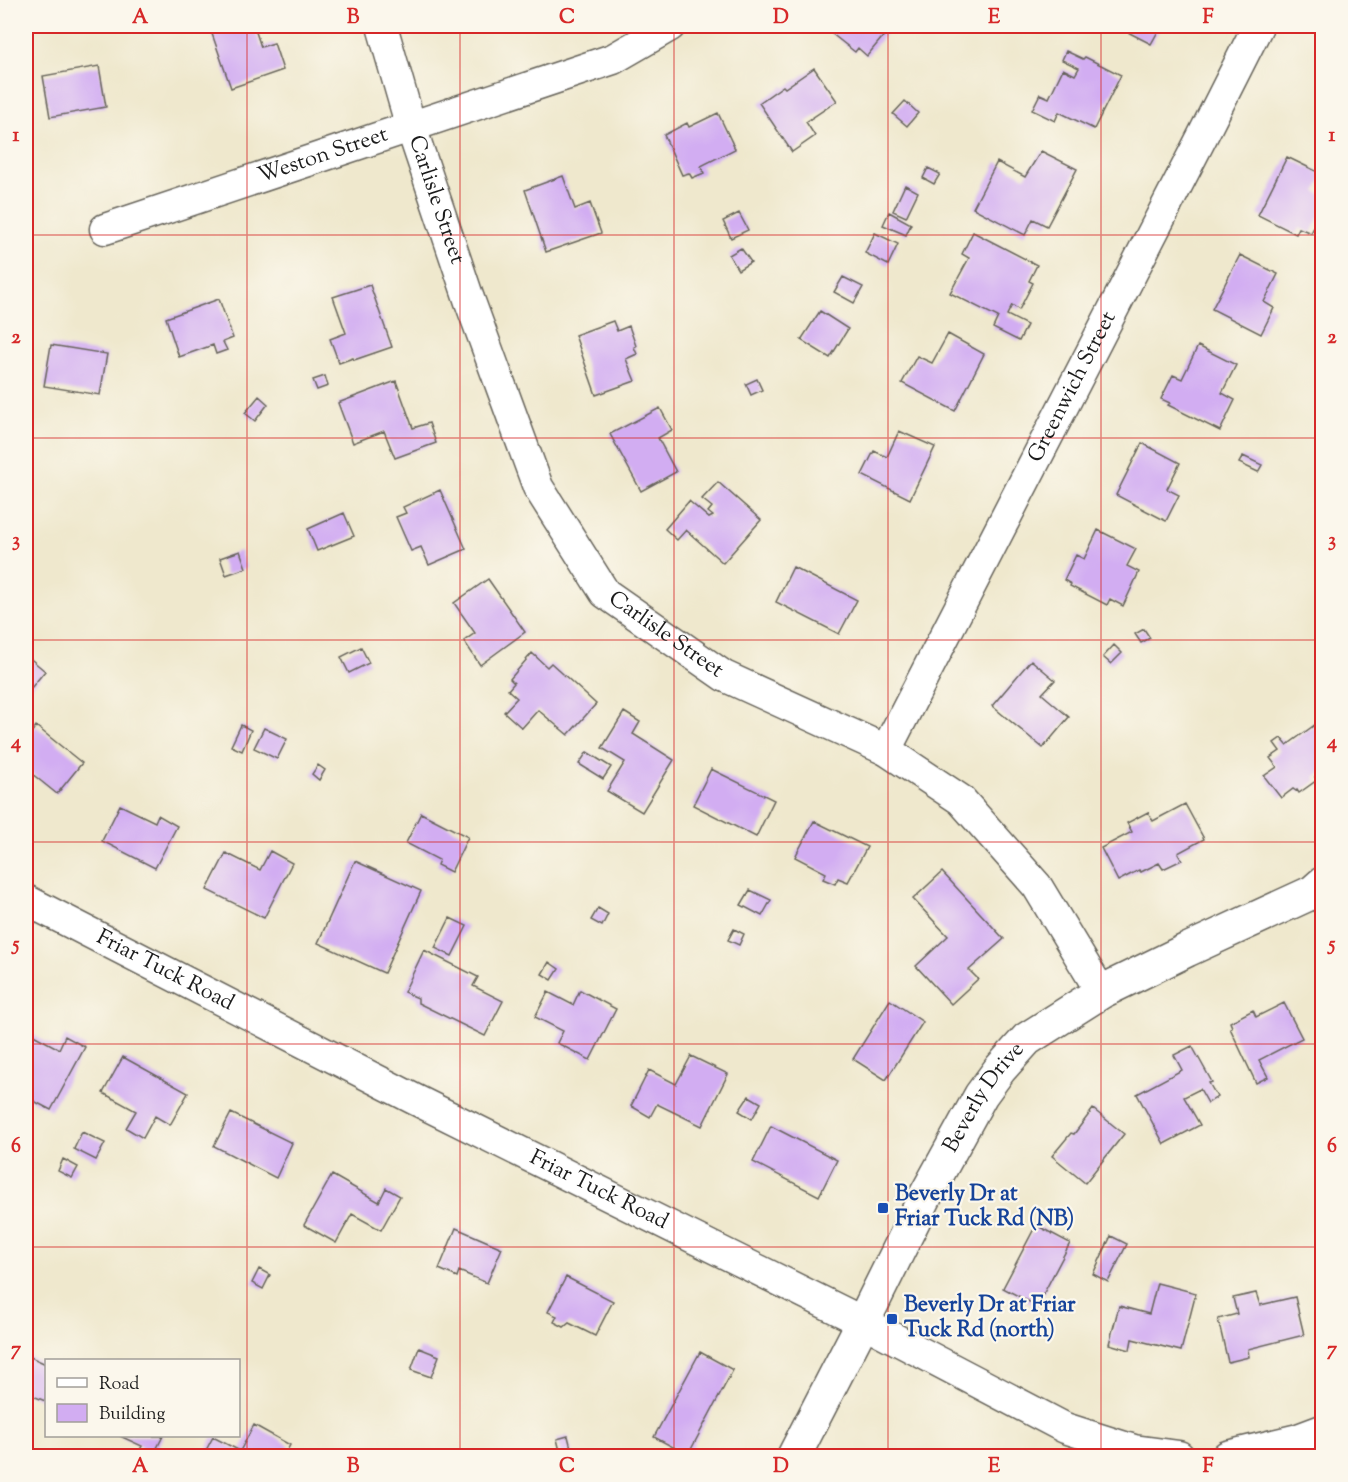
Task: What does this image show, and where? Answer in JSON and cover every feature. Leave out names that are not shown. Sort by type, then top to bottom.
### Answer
[{"type":"street","name":"Carlisle Street","points":[[382,26],[411,127],[469,299],[538,487],[605,593],[724,676],[886,750],[961,800],[1037,886],[1101,992]]},
{"type":"street","name":"Weston Street","points":[[105,229],[613,59],[670,26]]},
{"type":"street","name":"Greenwich Street","points":[[886,750],[1258,26]]},
{"type":"street","name":"Beverly Drive","points":[[794,1456],[926,1195],[981,1095],[999,1070],[1027,1039],[1101,992],[1312,892],[1323,884]]},
{"type":"street","name":"Friar Tuck Road","points":[[26,900],[414,1099],[863,1322],[1065,1428],[1134,1450],[1179,1456]]},
{"type":"street","points":[[1227,1456],[1298,1439],[1323,1430]]},
{"type":"building","points":[[227,26],[254,26],[261,47],[274,43],[283,70],[231,88],[211,31]]},
{"type":"building","points":[[822,26],[891,27],[867,56],[858,48],[855,52]]},
{"type":"building","points":[[1116,26],[1161,26],[1151,44]]},
{"type":"building","points":[[1066,51],[1083,59],[1085,57],[1121,75],[1094,129],[1059,112],[1055,121],[1032,110],[1040,94],[1049,98],[1063,69],[1075,75],[1079,68],[1062,60]]},
{"type":"building","points":[[99,66],[106,107],[50,117],[43,76]]},
{"type":"building","points":[[814,68],[837,101],[806,122],[815,136],[792,152],[759,103]]},
{"type":"building","points":[[905,101],[918,113],[907,126],[893,114]]},
{"type":"building","points":[[718,113],[735,149],[701,166],[704,173],[692,178],[689,173],[682,175],[664,135],[687,123],[689,127]]},
{"type":"building","points":[[1041,151],[1077,169],[1047,226],[1033,219],[1025,235],[973,208],[997,162],[1025,177]]},
{"type":"building","points":[[1287,157],[1322,174],[1316,192],[1322,195],[1322,211],[1311,233],[1299,228],[1296,234],[1258,215]]},
{"type":"building","points":[[928,168],[940,174],[934,184],[923,178]]},
{"type":"building","points":[[563,176],[575,209],[590,203],[601,233],[546,252],[525,190]]},
{"type":"building","points":[[905,185],[918,192],[906,217],[893,211]]},
{"type":"building","points":[[889,212],[911,224],[906,235],[883,225]]},
{"type":"building","points":[[739,213],[748,230],[731,238],[723,221]]},
{"type":"building","points":[[973,232],[1037,265],[1029,281],[1033,283],[1019,310],[1012,305],[1007,315],[1027,325],[1019,341],[993,328],[998,317],[950,293],[969,258],[962,254]]},
{"type":"building","points":[[875,233],[898,244],[888,265],[865,253]]},
{"type":"building","points":[[741,248],[751,262],[738,270],[729,255]]},
{"type":"building","points":[[1240,255],[1278,274],[1264,302],[1274,308],[1261,334],[1212,309]]},
{"type":"building","points":[[843,277],[863,287],[854,303],[834,292]]},
{"type":"building","points":[[370,285],[392,347],[339,363],[330,339],[346,333],[333,297]]},
{"type":"building","points":[[219,299],[233,338],[223,342],[227,350],[216,354],[213,345],[179,357],[166,318]]},
{"type":"building","points":[[820,311],[848,329],[830,358],[801,340]]},
{"type":"building","points":[[613,321],[617,331],[629,326],[637,354],[626,359],[635,381],[596,395],[575,335]]},
{"type":"building","points":[[948,334],[984,354],[955,411],[902,383],[917,356],[932,363]]},
{"type":"building","points":[[51,345],[107,354],[100,395],[44,386]]},
{"type":"building","points":[[1198,346],[1236,365],[1222,393],[1235,400],[1220,431],[1168,405],[1170,403],[1161,399],[1173,375],[1182,379]]},
{"type":"building","points":[[325,376],[328,386],[317,390],[313,380]]},
{"type":"building","points":[[757,379],[762,390],[751,395],[746,384]]},
{"type":"building","points":[[396,381],[413,428],[429,423],[436,443],[395,458],[384,431],[353,443],[338,403]]},
{"type":"building","points":[[259,396],[268,404],[255,421],[245,413]]},
{"type":"building","points":[[660,408],[672,430],[658,438],[676,472],[641,491],[610,434]]},
{"type":"building","points":[[899,431],[935,447],[910,499],[862,475],[874,451],[887,457]]},
{"type":"building","points":[[1142,443],[1180,463],[1167,489],[1179,495],[1166,521],[1116,495]]},
{"type":"building","points":[[1243,456],[1262,465],[1258,472],[1239,463]]},
{"type":"building","points":[[718,482],[761,520],[723,563],[686,530],[677,540],[665,529],[689,501],[709,518],[713,516],[708,512],[712,507],[702,499]]},
{"type":"building","points":[[440,490],[466,549],[429,565],[421,547],[411,551],[396,517],[406,513],[403,507]]},
{"type":"building","points":[[344,513],[354,536],[317,551],[308,529]]},
{"type":"building","points":[[1098,530],[1136,549],[1127,566],[1139,572],[1123,606],[1110,599],[1107,605],[1070,586],[1071,584],[1064,580],[1076,555],[1084,559]]},
{"type":"building","points":[[240,551],[246,568],[226,575],[220,558]]},
{"type":"building","points":[[793,567],[857,600],[839,634],[776,602]]},
{"type":"building","points":[[488,579],[525,632],[480,665],[464,641],[475,633],[454,603]]},
{"type":"building","points":[[1144,629],[1150,638],[1141,643],[1135,634]]},
{"type":"building","points":[[1114,645],[1122,653],[1111,664],[1103,657]]},
{"type":"building","points":[[361,647],[369,663],[349,673],[341,657]]},
{"type":"building","points":[[532,653],[547,667],[551,663],[596,704],[568,735],[538,710],[522,728],[504,712],[517,698],[508,690],[514,683],[510,679]]},
{"type":"building","points":[[26,655],[45,671],[27,693],[26,691]]},
{"type":"building","points":[[1031,660],[1055,680],[1042,694],[1069,717],[1043,748],[992,706]]},
{"type":"building","points":[[624,712],[640,722],[633,734],[674,760],[642,812],[607,791],[625,762],[602,748]]},
{"type":"building","points":[[1316,724],[1322,732],[1322,772],[1315,777],[1317,780],[1299,793],[1293,789],[1281,798],[1264,776],[1277,767],[1270,758],[1280,751],[1274,743],[1281,738],[1287,745]]},
{"type":"building","points":[[241,725],[251,730],[242,751],[231,746]]},
{"type":"building","points":[[36,726],[82,763],[57,794],[26,769],[26,740]]},
{"type":"building","points":[[264,728],[287,739],[277,759],[254,748]]},
{"type":"building","points":[[587,752],[611,767],[603,779],[579,764]]},
{"type":"building","points":[[318,765],[325,770],[319,780],[312,774]]},
{"type":"building","points":[[711,769],[774,800],[756,837],[693,805]]},
{"type":"building","points":[[1185,804],[1204,839],[1178,853],[1182,860],[1163,869],[1159,863],[1118,881],[1101,848],[1132,832],[1127,823],[1148,812],[1153,821]]},
{"type":"building","points":[[120,805],[155,822],[158,815],[177,826],[155,868],[102,841]]},
{"type":"building","points":[[421,813],[468,837],[451,872],[437,865],[439,860],[406,843]]},
{"type":"building","points":[[814,821],[867,847],[848,882],[838,878],[835,884],[823,879],[826,873],[795,857]]},
{"type":"building","points":[[270,851],[292,863],[264,918],[207,890],[226,853],[260,870]]},
{"type":"building","points":[[355,861],[421,891],[384,973],[318,943]]},
{"type":"building","points":[[942,872],[1004,939],[969,970],[978,979],[951,1004],[916,966],[948,936],[913,899]]},
{"type":"building","points":[[750,890],[771,900],[762,916],[741,905]]},
{"type":"building","points":[[598,908],[608,914],[602,926],[591,920]]},
{"type":"building","points":[[450,918],[467,926],[452,956],[435,948]]},
{"type":"building","points":[[734,929],[744,934],[739,945],[728,940]]},
{"type":"building","points":[[424,950],[478,977],[473,986],[503,1001],[485,1036],[418,1003],[418,998],[404,992]]},
{"type":"building","points":[[549,962],[559,969],[552,980],[542,974]]},
{"type":"building","points":[[580,990],[616,1009],[590,1060],[557,1043],[563,1031],[535,1017],[548,992],[573,1005]]},
{"type":"building","points":[[890,1000],[923,1022],[886,1080],[853,1059]]},
{"type":"building","points":[[1284,1003],[1302,1038],[1259,1060],[1268,1077],[1256,1083],[1230,1028],[1232,1027],[1230,1022],[1253,1010],[1256,1017]]},
{"type":"building","points":[[26,1031],[59,1049],[65,1036],[85,1047],[51,1110],[26,1097]]},
{"type":"building","points":[[1192,1046],[1212,1082],[1209,1083],[1217,1097],[1208,1103],[1200,1089],[1184,1097],[1200,1125],[1164,1144],[1137,1094],[1182,1070],[1174,1055]]},
{"type":"building","points":[[691,1056],[728,1074],[702,1126],[657,1104],[650,1117],[631,1106],[649,1070],[676,1084]]},
{"type":"building","points":[[123,1057],[188,1093],[170,1125],[155,1116],[143,1138],[126,1128],[136,1111],[103,1093]]},
{"type":"building","points":[[749,1096],[761,1103],[752,1119],[739,1111]]},
{"type":"building","points":[[1093,1109],[1124,1134],[1085,1183],[1052,1156],[1071,1133],[1074,1134]]},
{"type":"building","points":[[231,1113],[292,1143],[276,1178],[214,1146]]},
{"type":"building","points":[[771,1126],[837,1160],[819,1196],[753,1162]]},
{"type":"building","points":[[82,1132],[105,1143],[96,1160],[74,1149]]},
{"type":"building","points":[[63,1159],[78,1167],[72,1178],[58,1171]]},
{"type":"building","points":[[332,1175],[379,1202],[386,1188],[400,1196],[381,1230],[352,1214],[336,1243],[304,1225]]},
{"type":"building","points":[[1036,1225],[1070,1243],[1037,1306],[1003,1288]]},
{"type":"building","points":[[456,1228],[502,1248],[487,1283],[459,1271],[457,1277],[439,1269]]},
{"type":"building","points":[[1111,1236],[1127,1244],[1108,1282],[1093,1274]]},
{"type":"building","points":[[259,1269],[270,1275],[263,1289],[252,1283]]},
{"type":"building","points":[[566,1277],[613,1301],[595,1336],[569,1323],[564,1327],[554,1322],[557,1316],[548,1312]]},
{"type":"building","points":[[1157,1283],[1196,1293],[1181,1351],[1132,1339],[1130,1350],[1109,1344],[1119,1306],[1149,1314]]},
{"type":"building","points":[[1256,1293],[1260,1305],[1295,1297],[1304,1335],[1248,1349],[1249,1357],[1228,1362],[1218,1319],[1237,1314],[1233,1298]]},
{"type":"building","points":[[419,1348],[439,1356],[431,1377],[411,1370]]},
{"type":"building","points":[[700,1352],[733,1370],[688,1455],[654,1437]]},
{"type":"building","points":[[26,1355],[45,1364],[45,1401],[26,1393]]},
{"type":"building","points":[[254,1425],[290,1445],[284,1456],[203,1456],[213,1437],[240,1451]]},
{"type":"building","points":[[568,1436],[572,1452],[561,1455],[557,1439]]},
{"type":"building","points":[[122,1437],[162,1437],[153,1456],[137,1456],[142,1446]]},
{"type":"place","name":"Beverly Dr at Friar Tuck Rd (NB)","points":[[883,1208]]},
{"type":"place","name":"Beverly Dr at Friar Tuck Rd (north)","points":[[892,1319]]}]
